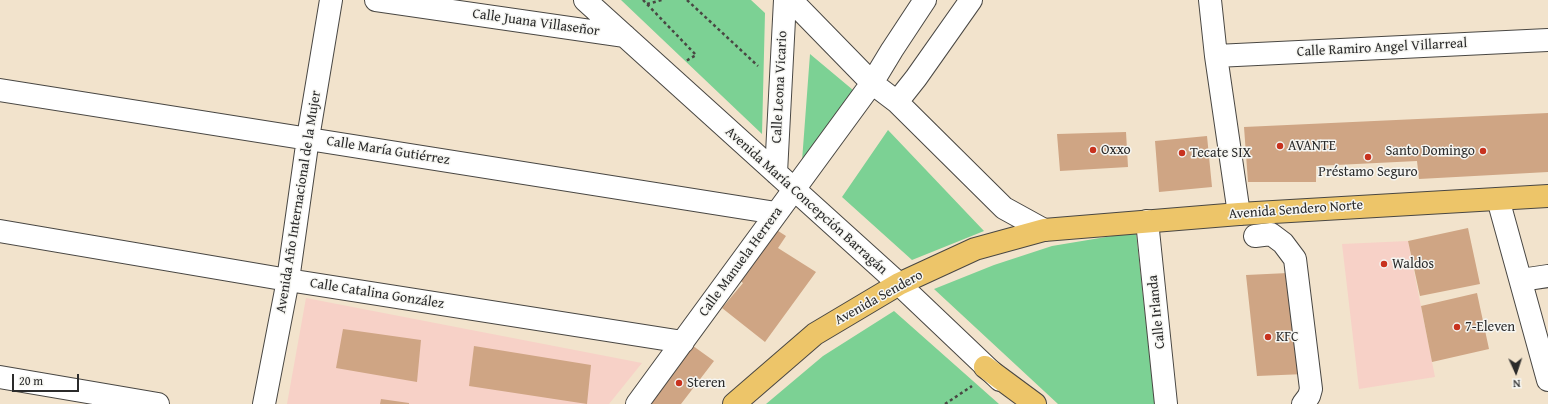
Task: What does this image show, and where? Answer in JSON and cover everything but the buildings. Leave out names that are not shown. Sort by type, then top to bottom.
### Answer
[{"type":"main road","name":"Avenida Sendero Norte","points":[[1044,230],[1239,214],[1548,196]]},
{"type":"main road","name":"Avenida Sendero","points":[[734,404],[815,334],[899,284],[975,249],[1044,230]]},
{"type":"main road","points":[[981,375],[1035,404]]},
{"type":"street","name":"Avenida Año Internacional de la Mujer","points":[[264,404],[288,280],[308,138],[331,0]]},
{"type":"street","name":"Calle Juana Villaseñor","points":[[376,0],[625,36]]},
{"type":"street","name":"Avenida María Concepción Barragán","points":[[585,0],[899,284],[981,375],[1025,404]]},
{"type":"street","name":"Calle Leona Vicario","points":[[776,173],[785,0]]},
{"type":"street","points":[[791,0],[872,83],[897,102],[1004,208],[1044,230]]},
{"type":"street","name":"Calle Manuela Herrera","points":[[638,404],[872,83],[925,0]]},
{"type":"street","points":[[897,102],[916,78],[971,0]]},
{"type":"street","points":[[1210,0],[1216,56],[1239,214]]},
{"type":"street","name":"Calle Ramiro Angel Villarreal","points":[[1216,56],[1548,40]]},
{"type":"street","name":"Calle María Gutiérrez","points":[[0,90],[776,213]]},
{"type":"street","points":[[1498,198],[1546,369]]},
{"type":"street","name":"Calle Irlanda","points":[[1147,221],[1166,404]]},
{"type":"street","name":"Calle Catalina González","points":[[0,231],[288,280],[683,342]]},
{"type":"street","points":[[1255,236],[1271,234],[1283,243],[1295,259],[1311,389],[1309,396],[1303,404]]},
{"type":"street","points":[[1520,280],[1548,276]]},
{"type":"street","points":[[0,376],[158,404]]},
{"type":"path","points":[[647,4],[662,0]]},
{"type":"path","points":[[687,0],[780,87]]},
{"type":"path","points":[[945,404],[981,375]]},
{"type":"shaded area","name":"Waldos","points":[[1408,241],[1435,377],[1359,389],[1342,244]]},
{"type":"shaded area","points":[[306,298],[642,363],[609,404],[287,404]]},
{"type":"green space","points":[[621,0],[751,0],[765,13],[762,134]]},
{"type":"green space","points":[[810,54],[853,90],[802,161]]},
{"type":"green space","points":[[888,130],[984,231],[912,260],[842,197]]},
{"type":"green space","points":[[1136,232],[1155,404],[1058,404],[934,289],[994,265],[1052,246]]},
{"type":"green space","points":[[894,311],[999,404],[766,404],[823,356]]},
{"type":"place","name":"AVANTE","points":[[1280,146]]},
{"type":"place","name":"Oxxo","points":[[1093,150]]},
{"type":"place","name":"Santo Domingo","points":[[1483,151]]},
{"type":"place","name":"Tecate SIX","points":[[1182,153]]},
{"type":"place","name":"Préstamo Seguro","points":[[1368,157]]},
{"type":"place","name":"Waldos","points":[[1384,264]]},
{"type":"place","name":"7-Eleven","points":[[1457,327]]},
{"type":"place","name":"KFC","points":[[1268,337]]},
{"type":"place","name":"Steren","points":[[679,383]]}]
